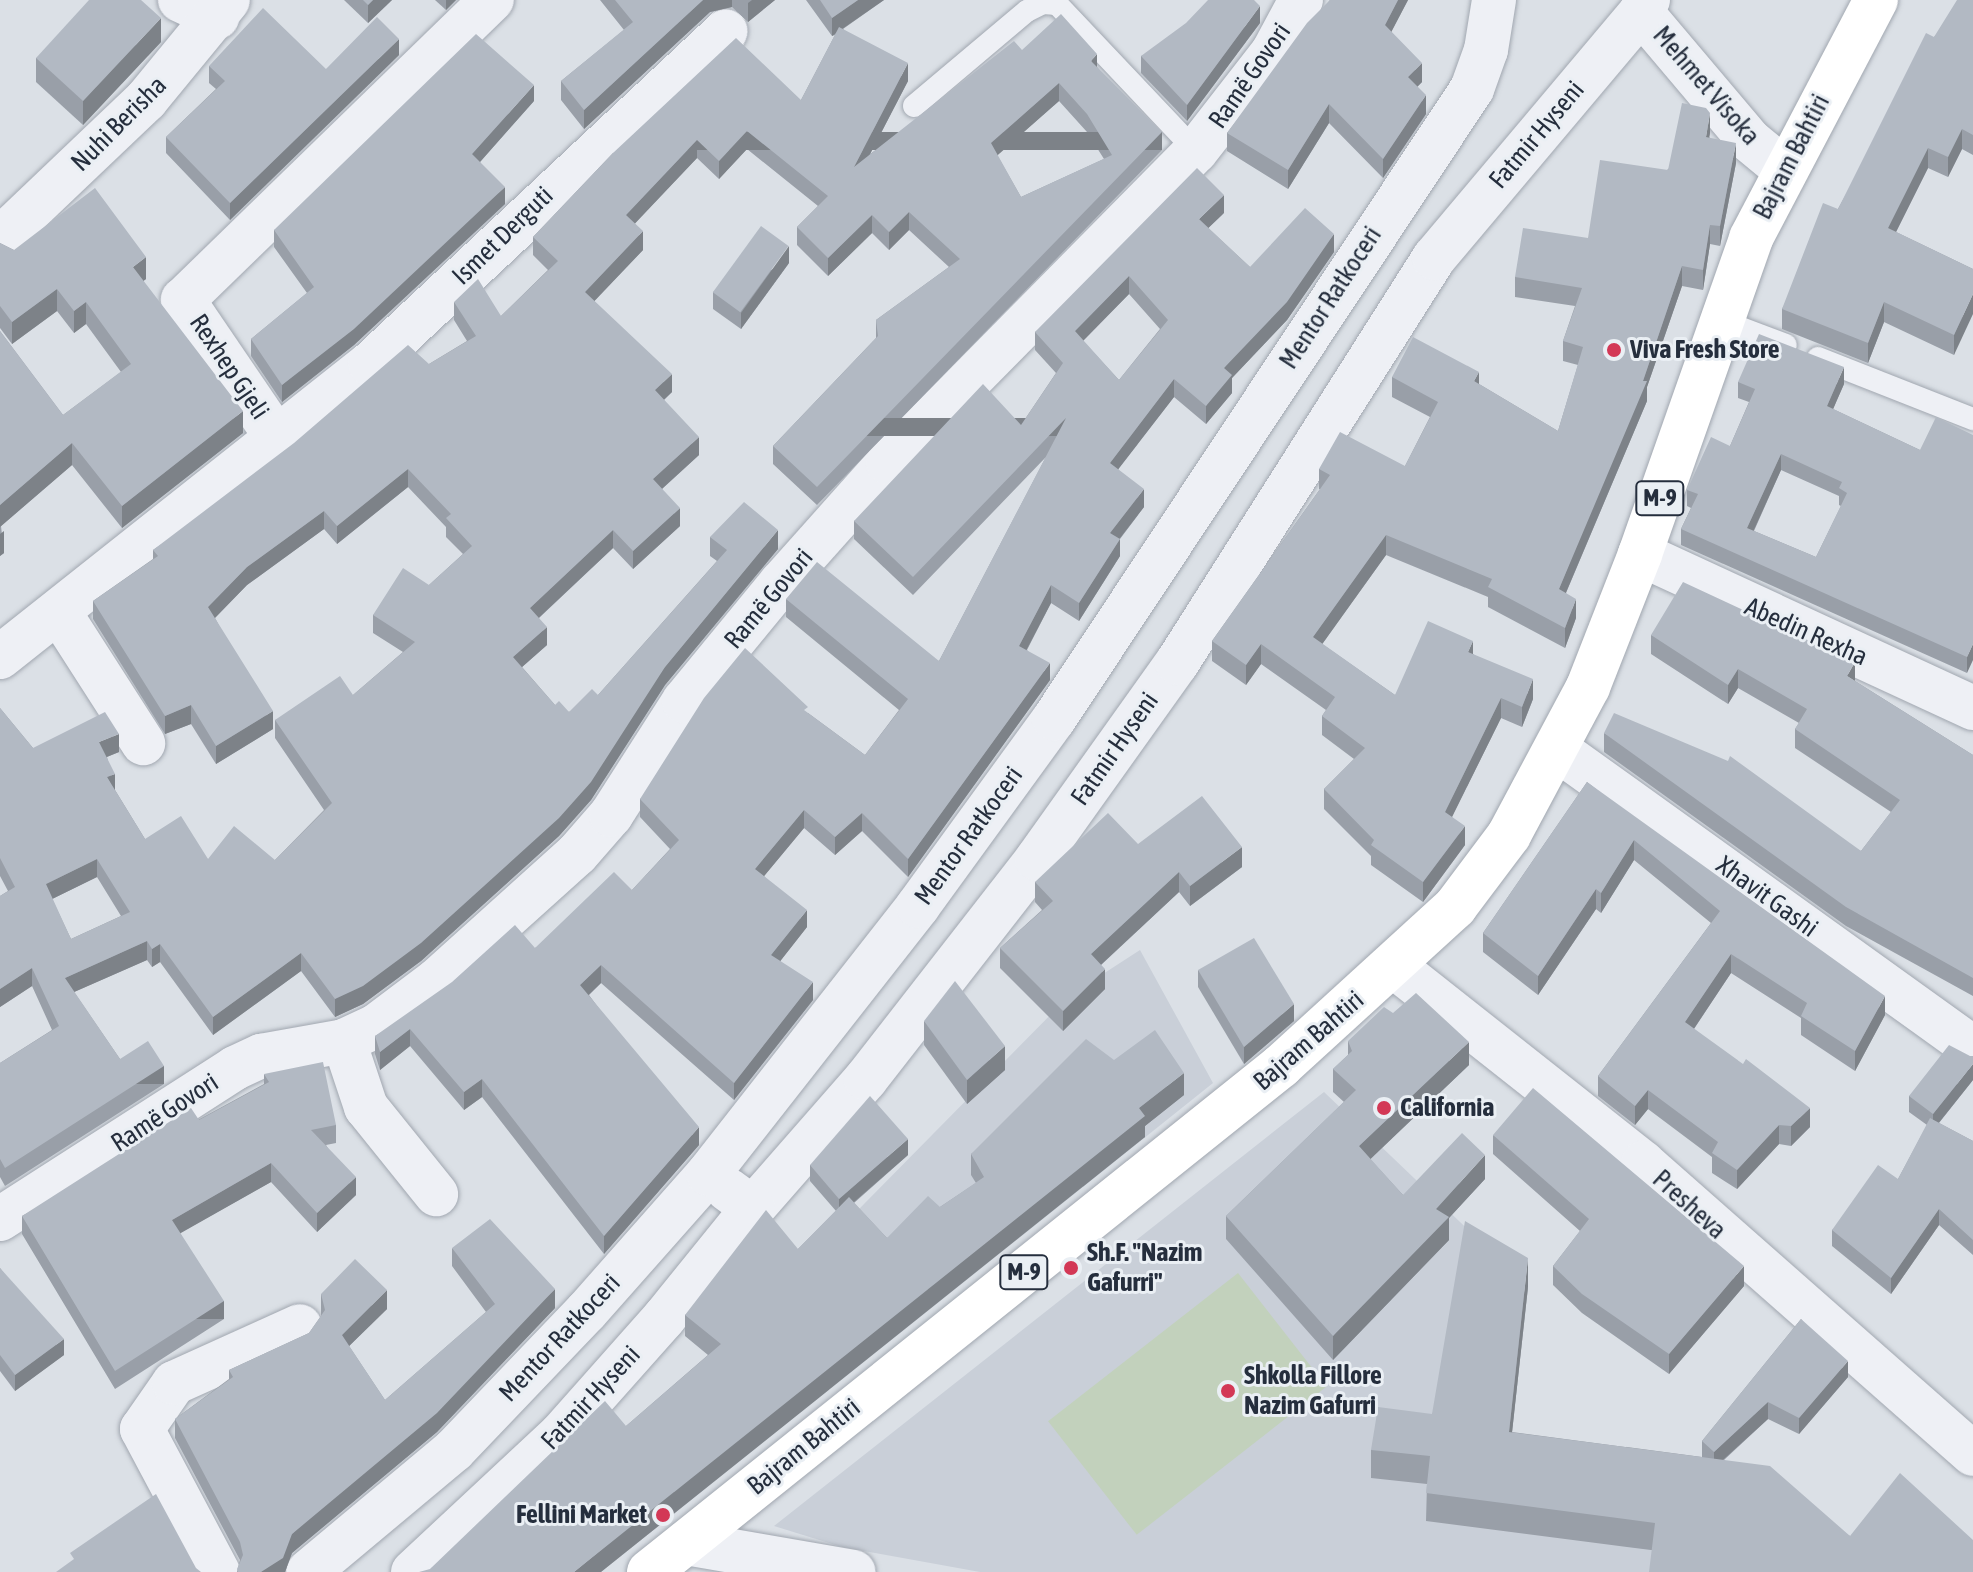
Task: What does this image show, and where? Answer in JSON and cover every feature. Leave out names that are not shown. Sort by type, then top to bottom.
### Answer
[{"type":"main road","name":"Bajram Bahtiri","points":[[649,1572],[698,1557],[1395,967],[1473,883],[1509,835],[1558,750],[1640,554],[1751,238],[1783,168],[1876,0]]},
{"type":"street","name":"Rexhep Gjeli","points":[[0,657],[279,441],[183,300],[492,0]]},
{"type":"street","name":"Ramë Govori","points":[[0,1219],[235,1068],[261,1056],[344,1041],[376,1026],[437,980],[577,854],[611,815],[684,701],[781,583],[888,463],[1196,151],[1273,52],[1301,0]]},
{"type":"street","name":"Mentor Ratkoceri","points":[[308,1572],[454,1450],[586,1312],[708,1174],[909,919],[1054,719],[1472,89],[1494,0]]},
{"type":"street","name":"Nuhi Berisha","points":[[0,239],[146,100],[208,6]]},
{"type":"street","name":"Mehmet Visoka","points":[[1645,6],[1749,140],[1783,168]]},
{"type":"street","name":"Fatmir Hyseni","points":[[413,1572],[561,1434],[866,1079],[1046,847],[1177,663],[1434,258],[1645,6]]},
{"type":"street","name":"Ismet Derguti","points":[[279,441],[370,364],[726,31]]},
{"type":"street","points":[[1382,221],[1434,258]]},
{"type":"street","name":"Abedin Rexha","points":[[1640,554],[1973,708]]},
{"type":"street","points":[[59,612],[143,743]]},
{"type":"street","name":"Xhavit Gashi","points":[[1558,750],[1973,1048]]},
{"type":"street","name":"Presheva","points":[[1395,967],[1643,1163],[1973,1454]]},
{"type":"street","points":[[344,1041],[366,1107],[436,1194]]},
{"type":"street","points":[[708,1174],[753,1208]]},
{"type":"street","points":[[218,1572],[142,1429],[174,1383],[300,1326]]},
{"type":"street","points":[[698,1557],[854,1572]]},
{"type":"lane","name":"Ramë Govori","points":[[914,106],[1027,11],[1043,3],[1057,4],[1196,151]]},
{"type":"lane","points":[[1722,321],[1973,419]]},
{"type":"shaded area","points":[[1140,950],[1213,1083],[601,1572],[435,1572],[634,1457],[796,1273],[1069,996]]},
{"type":"shaded area","name":"Shkolla Fillore Nazim Gafurri","points":[[1324,1092],[1527,1286],[1509,1460],[1859,1572],[980,1572],[842,1547],[774,1526]]},
{"type":"green space","points":[[1238,1273],[1327,1386],[1137,1535],[1048,1421]]},
{"type":"building","points":[[89,0],[141,0],[161,18],[83,101],[36,58]]},
{"type":"building","points":[[615,0],[703,0],[584,110],[561,81],[633,22]]},
{"type":"building","points":[[820,0],[858,0],[832,18]]},
{"type":"building","points":[[1208,0],[1254,0],[1260,6],[1187,105],[1141,56],[1186,23]]},
{"type":"building","points":[[1330,0],[1398,0],[1385,25],[1422,63],[1408,77],[1426,95],[1383,159],[1329,104],[1288,170],[1227,133],[1307,23]]},
{"type":"building","points":[[1957,0],[1973,0],[1973,135],[1962,129],[1948,157],[1928,148],[1888,228],[1973,269],[1973,294],[1954,335],[1884,302],[1868,343],[1782,309],[1823,203],[1838,209],[1926,33],[1934,37]]},
{"type":"building","points":[[263,8],[326,69],[377,17],[399,39],[230,203],[166,137],[225,81],[209,66]]},
{"type":"building","points":[[1061,14],[1097,54],[1091,61],[1162,132],[817,487],[773,446],[878,336],[876,320],[960,259],[909,212],[889,232],[872,215],[828,258],[797,227],[828,196],[747,131],[719,161],[697,140],[626,215],[643,231],[585,292],[672,374],[655,390],[699,437],[653,479],[680,508],[633,551],[613,530],[530,608],[547,627],[513,657],[555,705],[559,701],[569,712],[592,689],[598,695],[727,550],[710,537],[744,502],[778,530],[665,667],[591,782],[559,818],[421,943],[363,986],[335,999],[301,953],[213,1017],[160,944],[152,949],[147,941],[65,978],[120,1059],[148,1041],[164,1066],[5,1168],[0,1159],[0,1063],[59,1026],[32,968],[0,989],[0,896],[15,887],[0,858],[0,708],[33,748],[105,712],[119,734],[99,742],[115,774],[107,777],[145,839],[181,816],[208,859],[234,826],[275,860],[332,803],[275,720],[340,676],[353,695],[415,642],[373,615],[403,568],[429,585],[472,546],[446,518],[451,514],[408,469],[337,526],[324,511],[247,567],[208,607],[273,711],[216,746],[191,705],[165,716],[93,601],[158,556],[153,550],[294,443],[408,345],[429,364],[476,336],[454,302],[478,279],[501,316],[558,261],[533,237],[613,153],[736,38],[801,100],[839,27],[908,63],[854,167],[1014,41],[1022,50]],"holes":[[[1059,83],[1087,114],[1112,155],[1021,197],[991,143]],[[97,859],[130,912],[71,939],[46,884]]]},
{"type":"building","points":[[476,34],[534,85],[472,154],[505,187],[354,329],[282,385],[251,339],[314,287],[274,230]]},
{"type":"building","points":[[1682,103],[1706,108],[1710,113],[1706,137],[1736,143],[1720,226],[1710,225],[1703,270],[1682,266],[1643,381],[1647,381],[1559,589],[1576,599],[1565,628],[1488,587],[1492,579],[1386,535],[1313,637],[1395,695],[1428,621],[1473,641],[1468,652],[1533,679],[1522,707],[1501,698],[1445,812],[1465,826],[1423,882],[1371,845],[1374,840],[1324,789],[1365,748],[1322,716],[1335,697],[1261,644],[1246,665],[1212,641],[1330,475],[1319,469],[1340,432],[1405,466],[1438,402],[1392,377],[1413,337],[1479,372],[1474,381],[1558,431],[1583,347],[1563,341],[1582,288],[1515,277],[1523,228],[1588,238],[1600,160],[1668,170]]},
{"type":"building","points":[[1197,168],[1224,195],[1199,219],[1250,267],[1305,208],[1334,234],[1287,302],[1224,368],[1232,375],[1206,406],[1174,379],[1110,463],[1144,489],[1110,533],[1120,539],[1079,603],[1051,585],[1019,646],[1050,663],[908,859],[862,813],[835,837],[804,810],[755,869],[807,910],[771,955],[813,982],[734,1083],[601,965],[580,985],[699,1127],[604,1236],[482,1079],[464,1092],[410,1029],[380,1052],[375,1036],[452,982],[515,925],[535,948],[614,872],[632,890],[679,840],[640,799],[704,698],[745,648],[808,707],[804,710],[865,755],[908,699],[786,599],[817,562],[939,661],[1066,418],[913,577],[854,521],[983,384],[1021,425],[1063,363],[1035,332]],"holes":[[[1129,276],[1168,320],[1119,380],[1075,331]]]},
{"type":"building","points":[[95,188],[146,257],[133,267],[243,411],[122,506],[72,443],[0,505],[0,331],[63,415],[131,364],[86,302],[74,311],[57,289],[12,322],[0,306],[0,243],[14,250]]},
{"type":"building","points":[[761,226],[789,246],[740,312],[713,292]]},
{"type":"building","points":[[1759,334],[1844,367],[1827,406],[1920,450],[1936,417],[1973,435],[1973,644],[1967,657],[1681,529],[1698,494],[1687,490],[1711,437],[1730,446],[1755,389],[1738,382]],"holes":[[[1781,454],[1842,482],[1839,488],[1847,493],[1816,557],[1747,528]]]},
{"type":"building","points":[[1683,582],[1855,662],[1847,676],[1973,755],[1973,978],[1846,907],[1604,733],[1614,713],[1728,761],[1730,756],[1861,851],[1900,800],[1795,729],[1807,709],[1738,669],[1728,685],[1651,635]]},
{"type":"building","points":[[1587,782],[1885,996],[1855,1051],[1801,1016],[1807,1003],[1731,954],[1685,1022],[1743,1064],[1746,1059],[1810,1108],[1791,1126],[1779,1125],[1737,1170],[1712,1153],[1718,1142],[1648,1090],[1635,1106],[1598,1076],[1720,911],[1634,840],[1601,893],[1596,889],[1538,976],[1483,933]]},
{"type":"building","points":[[1202,796],[1242,847],[1190,886],[1179,872],[1091,954],[1105,969],[1063,1011],[1000,948],[1053,901],[1035,882],[1108,813],[1138,844]]},
{"type":"building","points":[[1254,938],[1294,1004],[1244,1047],[1198,970]]},
{"type":"building","points":[[955,981],[1005,1046],[967,1080],[924,1021]]},
{"type":"building","points":[[1416,993],[1469,1042],[1359,1146],[1403,1195],[1462,1133],[1485,1155],[1436,1209],[1449,1217],[1333,1336],[1226,1216],[1356,1090],[1333,1069],[1352,1051],[1348,1041],[1384,1007],[1393,1013]]},
{"type":"building","points":[[1155,1030],[1184,1073],[1139,1108],[1145,1116],[574,1572],[419,1572],[430,1569],[605,1401],[626,1426],[721,1344],[685,1315],[766,1210],[798,1249],[849,1197],[887,1238],[928,1196],[940,1207],[984,1177],[971,1154],[1086,1039],[1114,1060]]},
{"type":"building","points":[[1949,1045],[1973,1056],[1973,1064],[1933,1114],[1909,1096]]},
{"type":"building","points":[[323,1062],[336,1125],[311,1130],[356,1177],[317,1213],[271,1163],[172,1220],[224,1301],[115,1371],[22,1216],[191,1108],[199,1120],[269,1082],[264,1074]]},
{"type":"building","points":[[1533,1088],[1744,1266],[1669,1354],[1582,1294],[1553,1266],[1589,1219],[1493,1135]]},
{"type":"building","points":[[870,1096],[908,1139],[839,1199],[810,1165]]},
{"type":"building","points":[[1930,1118],[1973,1141],[1973,1240],[1939,1209],[1891,1278],[1832,1230],[1878,1165],[1898,1179]]},
{"type":"building","points":[[490,1219],[555,1289],[437,1413],[292,1534],[283,1558],[261,1572],[238,1572],[243,1555],[240,1542],[175,1419],[233,1377],[229,1370],[309,1333],[325,1310],[321,1294],[355,1259],[387,1290],[342,1335],[385,1400],[495,1304],[452,1248]]},
{"type":"building","points":[[1465,1221],[1528,1258],[1509,1432],[1770,1466],[1850,1536],[1900,1473],[1973,1540],[1973,1572],[1649,1572],[1655,1523],[1426,1493],[1430,1456],[1371,1450],[1378,1407],[1432,1414]]},
{"type":"building","points":[[0,1268],[64,1339],[15,1375],[0,1355]]},
{"type":"building","points":[[1801,1319],[1848,1361],[1799,1418],[1768,1402],[1714,1452],[1702,1441]]},
{"type":"building","points":[[156,1494],[201,1572],[56,1572],[74,1559],[70,1553]]},
{"type":"place","name":"Viva Fresh Store","points":[[1614,350]]},
{"type":"place","name":"California","points":[[1384,1108]]},
{"type":"place","name":"Sh.F. \"Nazim Gafurri\"","points":[[1071,1268]]},
{"type":"place","name":"Shkolla Fillore Nazim Gafurri","points":[[1228,1391]]},
{"type":"place","name":"Fellini Market","points":[[663,1515]]}]
